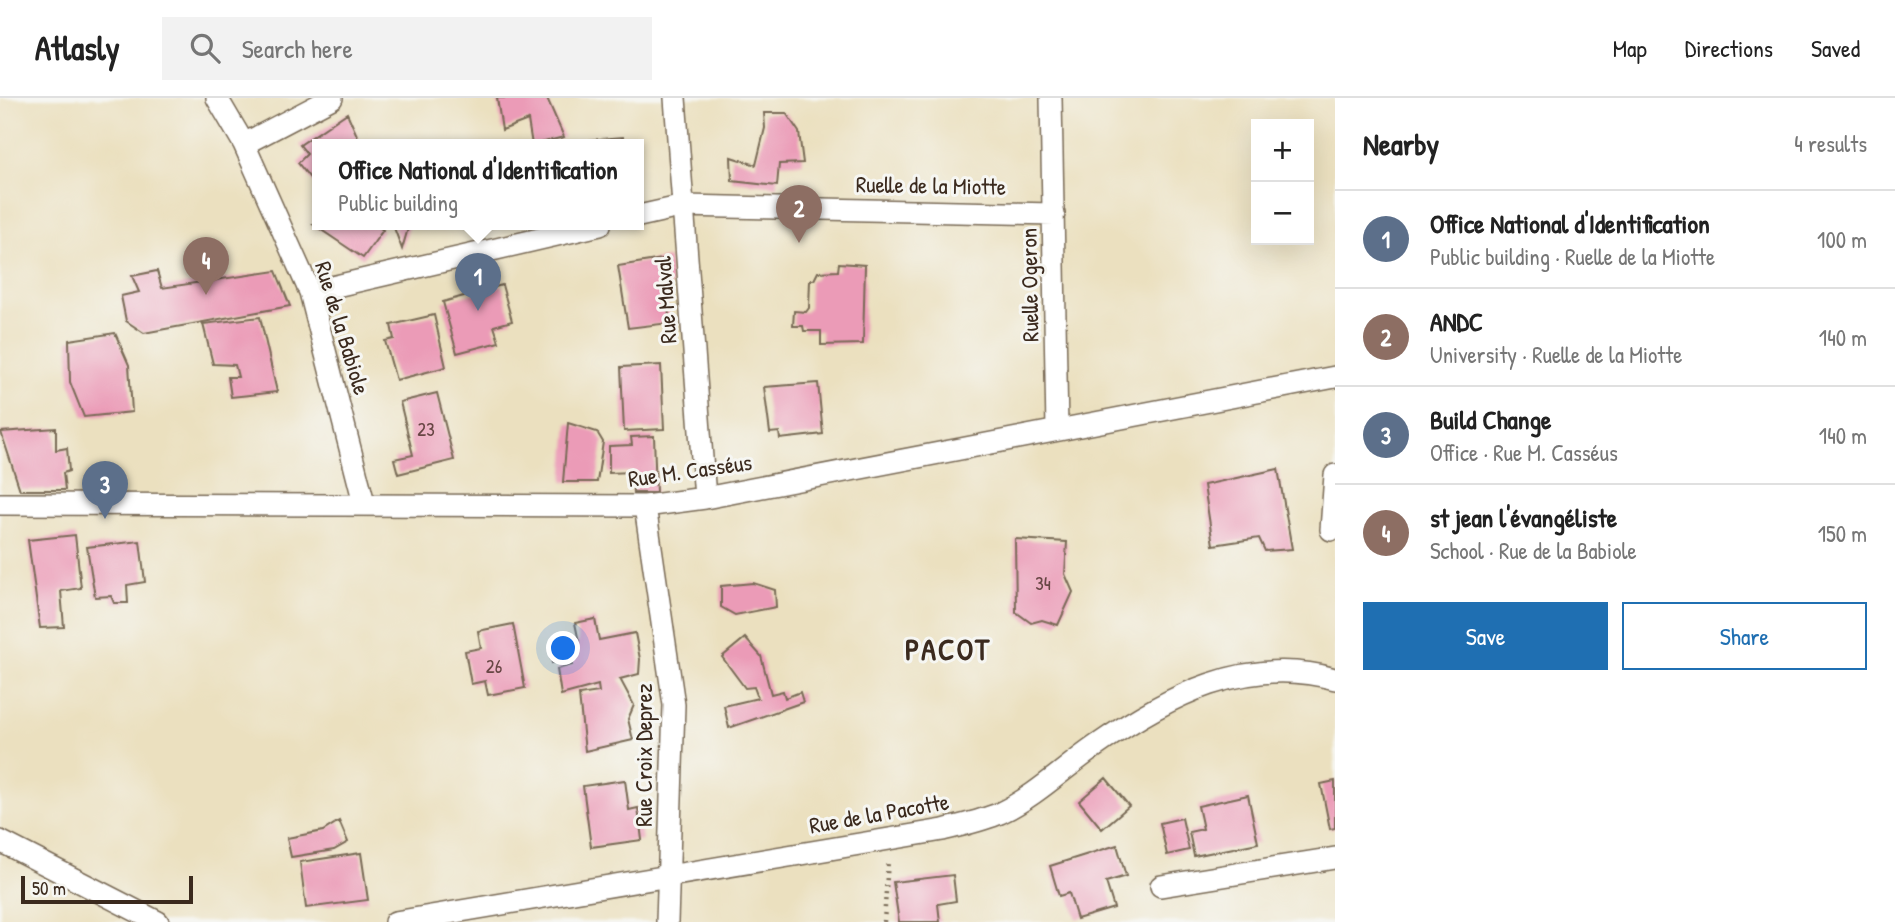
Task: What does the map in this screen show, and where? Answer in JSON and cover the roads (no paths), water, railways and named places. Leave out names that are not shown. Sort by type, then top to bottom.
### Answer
[{"type":"street","name":"Rue de la Babiole","points":[[218,98],[244,144],[310,292],[364,503]]},
{"type":"street","points":[[244,144],[332,98]]},
{"type":"street","name":"Rue Malval","points":[[675,98],[705,498]]},
{"type":"street","name":"Ruelle Ogeron","points":[[1051,98],[1057,430]]},
{"type":"street","name":"Ruelle de la Miotte","points":[[644,215],[684,206],[1054,214]]},
{"type":"street","points":[[310,292],[578,230]]},
{"type":"street","name":"Rue M. Casséus","points":[[0,504],[364,503],[645,506],[705,498],[1335,377]]},
{"type":"street","points":[[1331,530],[1335,475]]},
{"type":"street","name":"Rue Croix Deprez","points":[[645,506],[674,705],[667,922]]},
{"type":"street","name":"Rue de la Pacotte","points":[[395,922],[943,830],[999,814],[1048,785],[1095,746],[1160,704],[1206,684],[1257,671],[1313,673],[1335,679]]},
{"type":"street","points":[[0,841],[158,922]]},
{"type":"street","points":[[1161,886],[1335,859]]},
{"type":"place","name":"ANDC","points":[[799,243]]},
{"type":"place","name":"st jean l'évangéliste","points":[[206,295]]},
{"type":"place","name":"Office National d'Identification","points":[[478,311]]},
{"type":"place","name":"Build Change","points":[[105,519]]},
{"type":"district","name":"PACOT","points":[[948,649]]}]
